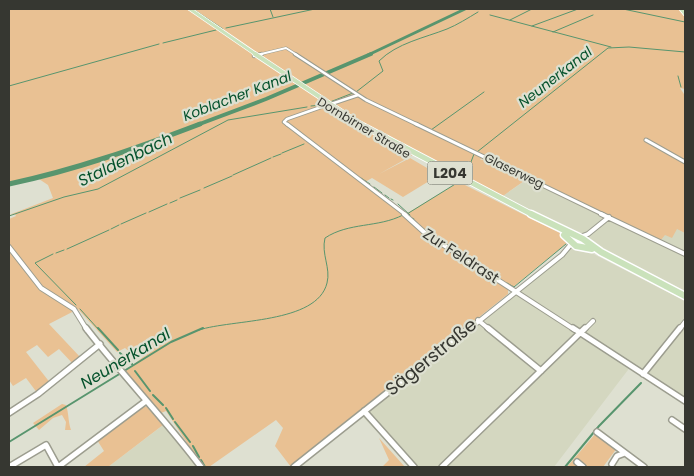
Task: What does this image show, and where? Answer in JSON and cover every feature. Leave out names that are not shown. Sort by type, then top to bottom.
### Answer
[{"type":"main road","name":"Dornbirner Straße","points":[[188,9],[302,88],[356,122],[573,241],[585,242],[685,296]]},
{"type":"main road","points":[[681,9],[685,14]]},
{"type":"main road","name":"Dornbirner Straße","points":[[573,241],[585,242]]},
{"type":"street","name":"Glaserweg","points":[[256,55],[286,48],[358,95],[685,254]]},
{"type":"street","points":[[331,104],[358,95]]},
{"type":"street","name":"Zur Feldrast","points":[[324,106],[287,119],[284,122],[406,214],[426,233],[685,401]]},
{"type":"street","points":[[646,140],[685,162]]},
{"type":"street","points":[[585,242],[609,217]]},
{"type":"street","name":"Sägerstraße","points":[[294,467],[515,291],[573,241]]},
{"type":"street","points":[[9,248],[41,288],[74,309],[84,326],[121,373],[177,435],[201,467]]},
{"type":"street","points":[[478,320],[541,371]]},
{"type":"street","points":[[442,467],[593,321]]},
{"type":"street","points":[[643,374],[685,322]]},
{"type":"street","points":[[9,413],[38,394],[100,344]]},
{"type":"street","points":[[9,467],[46,446],[49,447],[58,467],[146,401]]},
{"type":"street","points":[[364,411],[414,467]]},
{"type":"street","points":[[672,420],[685,429]]},
{"type":"street","points":[[597,432],[644,467]]},
{"type":"street","points":[[612,464],[617,456],[625,453]]},
{"type":"street","points":[[577,462],[583,467]]},
{"type":"shaded area","points":[[9,9],[685,9],[685,89],[680,88],[685,93],[685,233],[677,229],[672,238],[665,235],[660,241],[498,164],[527,179],[500,198],[413,155],[379,174],[410,158],[439,175],[403,197],[372,178],[365,182],[396,206],[421,231],[508,289],[508,294],[291,467],[275,446],[283,428],[276,420],[209,467],[203,467],[166,411],[161,413],[123,373],[148,353],[142,347],[132,354],[125,348],[117,352],[78,309],[49,324],[81,358],[74,365],[59,349],[48,357],[37,345],[26,352],[51,384],[38,394],[26,378],[13,386],[9,380],[9,248],[37,283],[48,292],[9,247],[9,219],[16,216],[15,214],[9,215],[53,198],[48,185],[39,179],[129,152],[302,85],[95,162],[9,183]]},
{"type":"shaded area","points":[[685,175],[685,292],[593,245],[582,235],[500,198],[529,178]]},
{"type":"shaded area","points":[[459,182],[562,234],[567,243],[512,288],[430,235],[406,214]]},
{"type":"shaded area","points":[[574,244],[685,301],[685,401],[631,366],[554,467],[411,467],[363,417],[362,412]]},
{"type":"shaded area","points":[[62,404],[66,405],[71,430],[65,430],[66,422],[62,415],[53,418],[39,430],[33,423]]},
{"type":"shaded area","points":[[143,406],[147,407],[163,425],[108,467],[84,467],[104,451],[97,440]]},
{"type":"shaded area","points":[[166,423],[201,467],[108,467]]},
{"type":"shaded area","points":[[596,433],[617,448],[603,467],[567,467]]},
{"type":"shaded area","points":[[379,438],[405,467],[382,467],[389,460]]},
{"type":"waterway","points":[[193,9],[223,29]]},
{"type":"waterway","points":[[270,9],[273,17]]},
{"type":"waterway","points":[[226,28],[315,9]]},
{"type":"waterway","name":"Koblacher Kanal","points":[[368,55],[465,9]]},
{"type":"waterway","points":[[510,20],[532,9]]},
{"type":"waterway","points":[[532,26],[578,9]]},
{"type":"waterway","points":[[623,9],[685,22]]},
{"type":"waterway","name":"Staldenbach","points":[[356,92],[383,71],[379,61],[386,55],[411,42],[451,27],[478,12]]},
{"type":"waterway","points":[[490,15],[553,32]]},
{"type":"waterway","points":[[553,32],[593,15]]},
{"type":"waterway","points":[[163,43],[216,30]]},
{"type":"waterway","points":[[553,32],[611,47]]},
{"type":"waterway","points":[[9,86],[159,44]]},
{"type":"waterway","name":"Neunerkanal","points":[[477,152],[608,48],[629,47],[685,52]]},
{"type":"waterway","name":"Koblacher Kanal","points":[[197,125],[266,99],[371,54]]},
{"type":"waterway","points":[[678,76],[681,87]]},
{"type":"waterway","points":[[431,130],[484,92]]},
{"type":"waterway","name":"Staldenbach","points":[[330,102],[353,93]]},
{"type":"waterway","name":"Staldenbach","points":[[311,106],[322,105]]},
{"type":"waterway","name":"Staldenbach","points":[[9,216],[64,197],[98,189],[228,120],[307,107]]},
{"type":"waterway","name":"Koblacher Kanal","points":[[9,184],[106,158],[200,124]]},
{"type":"waterway","points":[[282,153],[304,144]]},
{"type":"waterway","points":[[273,157],[281,154]]},
{"type":"waterway","name":"Neunerkanal","points":[[465,178],[474,154]]},
{"type":"waterway","points":[[233,175],[271,158]]},
{"type":"waterway","points":[[204,188],[232,176]]},
{"type":"waterway","points":[[361,178],[370,184]]},
{"type":"waterway","name":"Neunerkanal","points":[[408,213],[457,183]]},
{"type":"waterway","points":[[374,187],[382,193]]},
{"type":"waterway","points":[[180,198],[200,190]]},
{"type":"waterway","points":[[385,195],[389,198]]},
{"type":"waterway","points":[[170,203],[177,200]]},
{"type":"waterway","points":[[149,212],[167,204]]},
{"type":"waterway","points":[[398,204],[408,213]]},
{"type":"waterway","points":[[121,224],[146,213]]},
{"type":"waterway","name":"Neunerkanal","points":[[199,330],[272,318],[307,306],[320,296],[327,283],[328,272],[324,250],[325,238],[344,229],[384,222],[403,215]]},
{"type":"waterway","points":[[111,229],[119,225]]},
{"type":"waterway","points":[[67,249],[109,230]]},
{"type":"waterway","points":[[437,238],[441,241]]},
{"type":"waterway","points":[[443,242],[448,245]]},
{"type":"waterway","points":[[507,283],[514,287],[566,244]]},
{"type":"waterway","points":[[451,247],[455,249]]},
{"type":"waterway","points":[[56,253],[64,250]]},
{"type":"waterway","points":[[458,252],[462,254]]},
{"type":"waterway","points":[[53,254],[35,263],[76,305]]},
{"type":"waterway","points":[[471,260],[475,263]]},
{"type":"waterway","points":[[485,269],[489,272]]},
{"type":"waterway","points":[[492,274],[496,276]]},
{"type":"waterway","points":[[80,309],[99,330]]},
{"type":"waterway","points":[[98,328],[118,350]]},
{"type":"waterway","name":"Neunerkanal","points":[[124,371],[171,342],[203,328]]},
{"type":"waterway","points":[[120,353],[132,364]]},
{"type":"waterway","points":[[135,371],[150,391]]},
{"type":"waterway","name":"Neunerkanal","points":[[9,442],[121,373]]},
{"type":"waterway","points":[[565,467],[599,426],[641,383]]},
{"type":"waterway","points":[[153,395],[163,405]]},
{"type":"waterway","points":[[166,408],[173,419]]},
{"type":"waterway","points":[[175,422],[190,442]]},
{"type":"waterway","points":[[193,446],[199,457]]},
{"type":"waterway","points":[[201,460],[205,467]]}]
